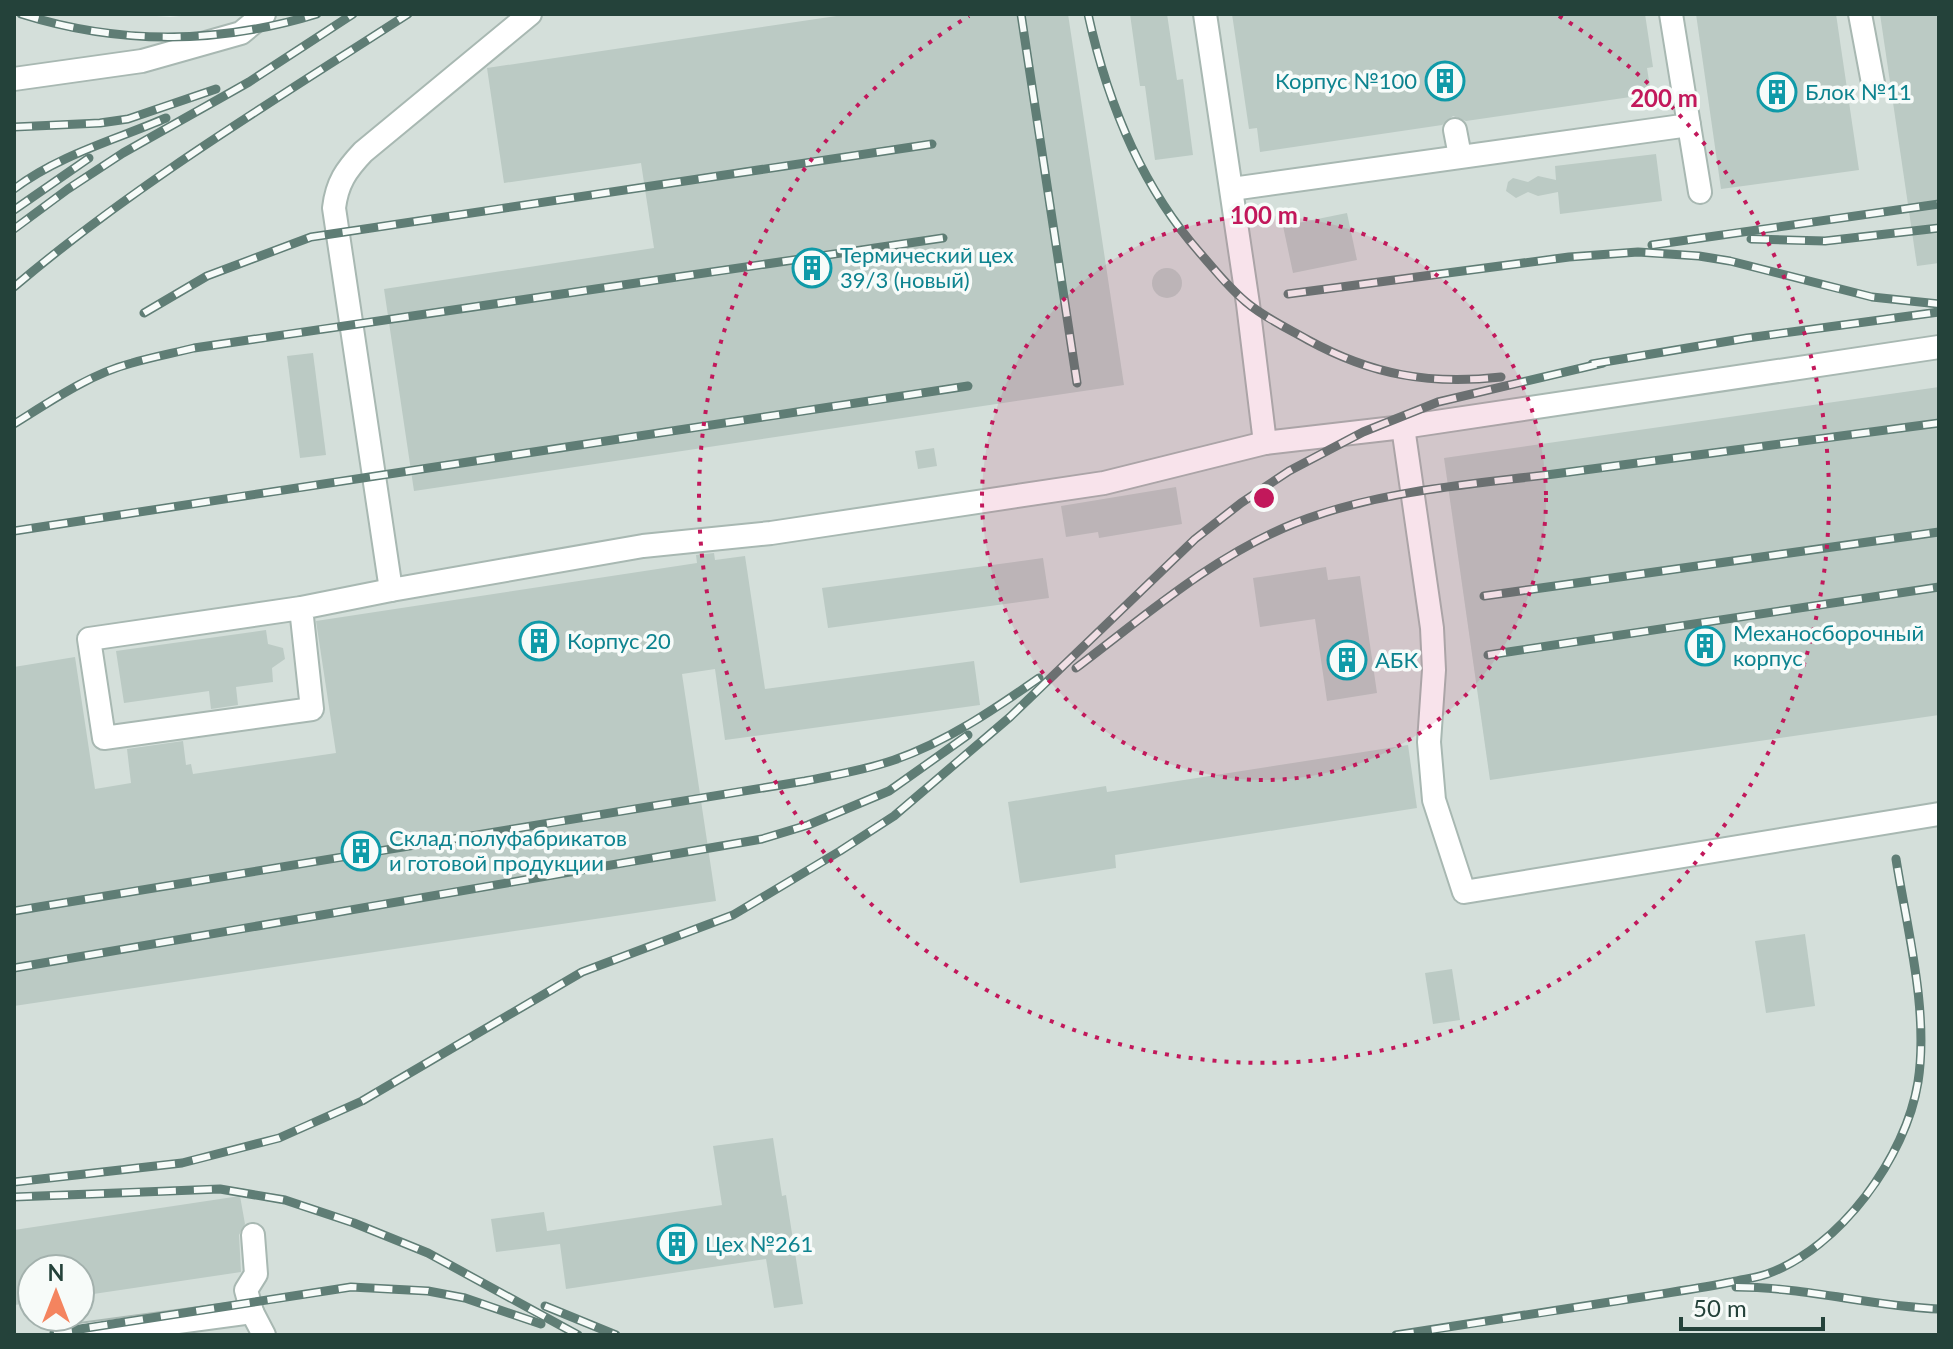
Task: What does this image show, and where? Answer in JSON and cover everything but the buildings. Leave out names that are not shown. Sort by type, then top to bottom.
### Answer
[{"type":"lane","points":[[14,79],[142,61],[241,33],[264,14]]},
{"type":"lane","points":[[391,590],[336,220],[336,189],[345,171],[363,152],[530,14]]},
{"type":"lane","points":[[1205,14],[1232,189],[1265,443]]},
{"type":"lane","points":[[1671,14],[1700,192]]},
{"type":"lane","points":[[1860,14],[1873,83]]},
{"type":"lane","points":[[1232,189],[1689,125]]},
{"type":"lane","points":[[1455,130],[1460,156]]},
{"type":"lane","points":[[301,608],[312,709],[104,738],[89,639],[301,608],[643,546],[771,533],[1104,483],[1265,443],[1403,427],[1939,347]]},
{"type":"lane","points":[[1403,427],[1432,628],[1434,670],[1429,742],[1434,800],[1464,892],[1939,814]]},
{"type":"lane","points":[[253,1235],[256,1274],[246,1290],[252,1312],[264,1335]]},
{"type":"lane","points":[[81,1335],[252,1312]]},
{"type":"shaded area","points":[[14,14],[170,17],[197,14],[1939,14],[1939,1335],[14,1335]]},
{"type":"railway","points":[[21,14],[95,31],[169,37],[243,31],[317,14]]},
{"type":"railway","points":[[14,229],[123,153],[249,82],[353,14]]},
{"type":"railway","points":[[14,287],[157,178],[408,14]]},
{"type":"railway","points":[[1021,14],[1077,383]]},
{"type":"railway","points":[[1088,14],[1116,110],[1144,171],[1179,227],[1239,296],[1261,313],[1308,340],[1355,362],[1425,378],[1501,377]]},
{"type":"railway","points":[[14,127],[128,119],[216,89]]},
{"type":"railway","points":[[14,189],[68,157],[166,118]]},
{"type":"railway","points":[[144,313],[207,276],[311,237],[932,144]]},
{"type":"railway","points":[[14,210],[89,158]]},
{"type":"railway","points":[[1652,245],[1939,204]]},
{"type":"railway","points":[[1751,239],[1825,241],[1939,228]]},
{"type":"railway","points":[[14,424],[101,374],[194,348],[943,238]]},
{"type":"railway","points":[[1288,294],[1569,257],[1638,252],[1730,261],[1872,297],[1939,304]]},
{"type":"railway","points":[[1592,364],[1747,338],[1939,312]]},
{"type":"railway","points":[[14,1182],[182,1163],[279,1138],[362,1101],[582,972],[733,915],[894,816],[1010,717],[1195,539],[1289,471],[1363,432],[1438,402],[1603,363]]},
{"type":"railway","points":[[14,531],[968,386]]},
{"type":"railway","points":[[1076,668],[1207,570],[1263,538],[1324,513],[1388,497],[1454,486],[1939,423]]},
{"type":"railway","points":[[1484,596],[1939,532]]},
{"type":"railway","points":[[1488,655],[1939,587]]},
{"type":"railway","points":[[14,911],[805,781],[872,767],[933,744],[1039,678]]},
{"type":"railway","points":[[14,968],[762,839],[808,825],[889,791],[968,735]]},
{"type":"railway","points":[[1396,1335],[1758,1277],[1794,1261],[1820,1244],[1844,1222],[1884,1169],[1900,1140],[1918,1082],[1921,1055],[1919,999],[1896,859]]},
{"type":"railway","points":[[14,1197],[220,1189],[285,1200],[354,1223],[428,1253],[578,1335]]},
{"type":"railway","points":[[96,1326],[351,1287],[428,1291],[465,1298],[541,1324]]},
{"type":"railway","points":[[1736,1287],[1787,1290],[1939,1309]]},
{"type":"railway","points":[[545,1306],[616,1335]]},
{"type":"place","name":"Корпус №100","points":[[1445,81]]},
{"type":"place","name":"Блок №11","points":[[1777,92]]},
{"type":"place","name":"Термический цех 39/3 (новый)","points":[[812,268]]},
{"type":"place","name":"Корпус 20","points":[[539,641]]},
{"type":"place","name":"Механосборочный корпус","points":[[1705,646]]},
{"type":"place","name":"АБК","points":[[1347,660]]},
{"type":"place","name":"Склад полуфабрикатов и готовой продукции","points":[[361,851]]},
{"type":"place","name":"Цех №261","points":[[677,1244]]}]
